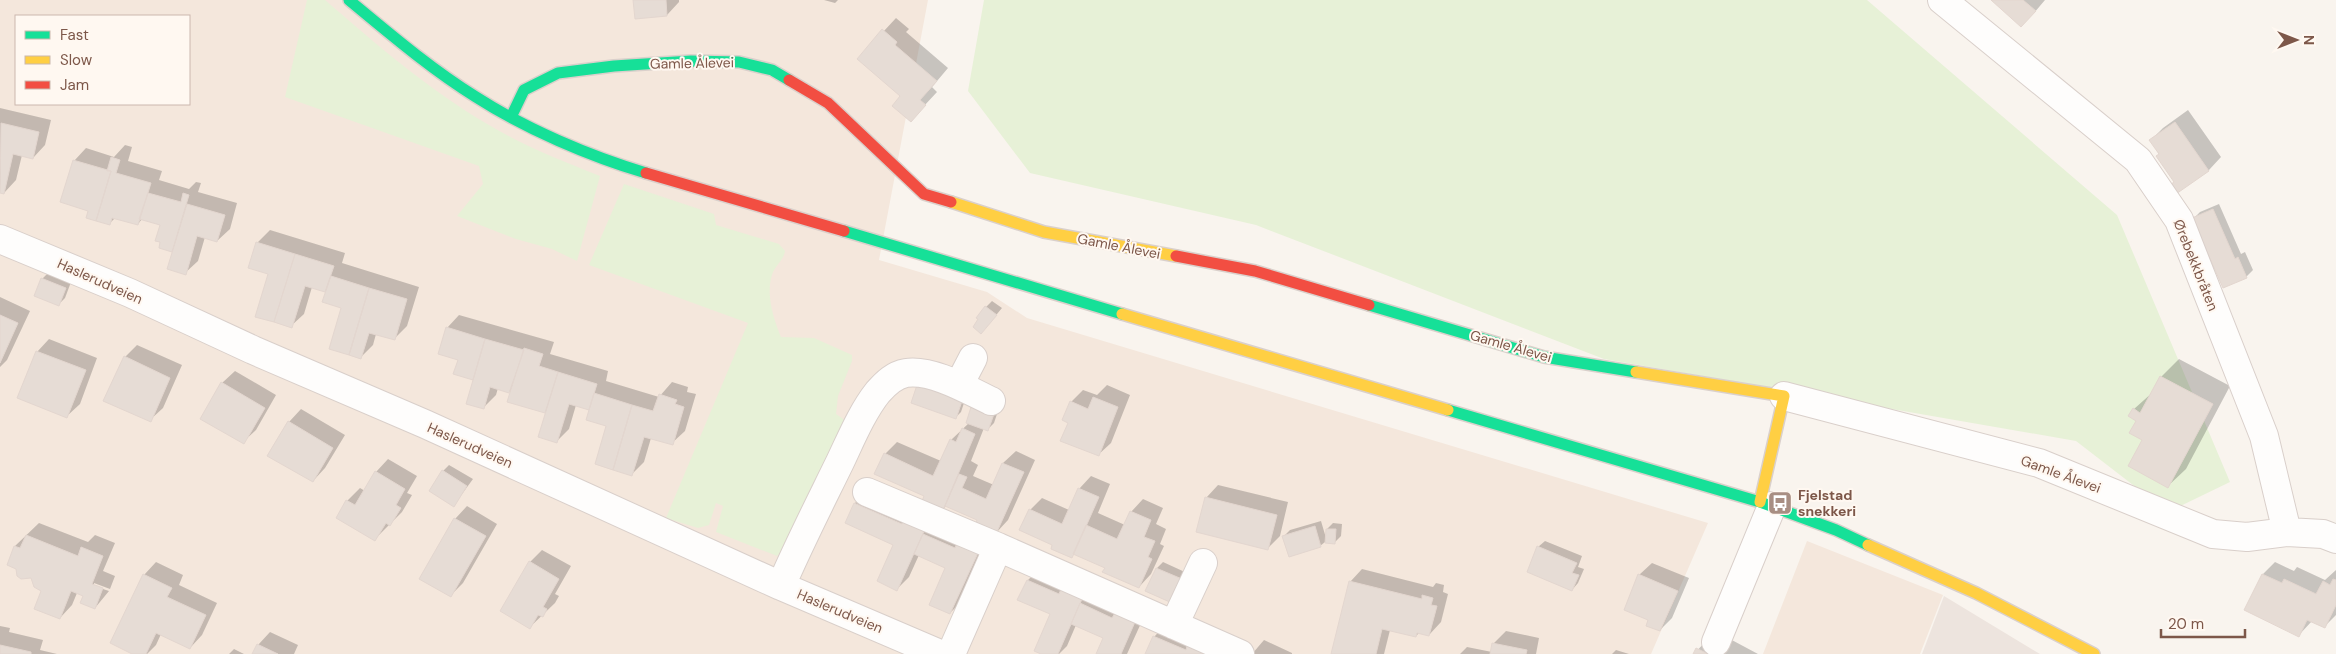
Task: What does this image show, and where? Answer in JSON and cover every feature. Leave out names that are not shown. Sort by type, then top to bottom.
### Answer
[{"type":"main road","points":[[350,0],[414,55],[466,91],[511,117],[636,170],[1766,504],[1836,530],[1976,593],[2094,654]]},
{"type":"main road","name":"Gamle Ålevei","points":[[511,117],[524,90],[558,73],[614,66],[691,61],[739,62],[772,70],[828,103],[924,194],[1044,232],[1255,271],[1544,357],[1784,396]]},
{"type":"main road","points":[[1766,504],[1784,396]]},
{"type":"street","name":"Ørebekkbråten","points":[[1942,0],[2138,160],[2179,220],[2264,436],[2287,532]]},
{"type":"street","name":"Haslerudveien","points":[[0,238],[130,293],[252,350],[443,432],[781,586],[940,654]]},
{"type":"street","points":[[958,385],[972,358]]},
{"type":"street","points":[[781,586],[797,548],[860,422],[877,393],[892,378],[905,373],[921,372],[958,385],[991,401]]},
{"type":"street","name":"Gamle Ålevei","points":[[1784,396],[2039,463],[2213,534],[2247,537],[2287,532],[2323,534],[2336,539]]},
{"type":"street","points":[[867,492],[998,547],[1240,654]]},
{"type":"street","points":[[1716,642],[1766,504]]},
{"type":"street","points":[[952,654],[998,547]]},
{"type":"street","points":[[1174,625],[1203,563]]},
{"type":"shaded area","points":[[0,0],[928,0],[879,260],[987,292],[1027,318],[1708,523],[1651,654],[0,654]]},
{"type":"shaded area","points":[[1807,541],[1943,595],[1920,654],[1763,654]]},
{"type":"shaded area","points":[[1944,596],[2040,654],[1922,654]]},
{"type":"green space","points":[[307,0],[325,0],[384,50],[467,112],[502,133],[600,176],[577,261],[552,249],[516,239],[457,216],[483,184],[479,166],[285,97]]},
{"type":"green space","points":[[984,0],[1867,0],[2117,215],[2230,482],[2168,512],[2076,441],[1604,359],[1256,225],[1030,173],[968,91]]},
{"type":"green space","points":[[624,184],[714,214],[716,225],[779,244],[785,251],[773,272],[770,296],[775,322],[781,337],[814,338],[852,355],[852,361],[838,396],[836,414],[849,423],[795,537],[777,556],[716,532],[723,506],[716,503],[709,525],[698,528],[666,518],[748,323],[589,265]]},
{"type":"building","points":[[633,0],[666,0],[667,16],[635,19]]},
{"type":"building","points":[[1991,0],[2023,0],[2036,11],[2021,27]]},
{"type":"building","points":[[882,29],[897,42],[895,45],[937,81],[920,100],[926,105],[911,122],[892,106],[900,96],[857,59]]},
{"type":"building","points":[[2175,122],[2209,171],[2176,194],[2170,185],[2174,182],[2156,156],[2159,154],[2149,140]]},
{"type":"building","points":[[1,123],[39,132],[33,159],[13,154],[4,194],[0,193]]},
{"type":"building","points":[[111,157],[120,160],[116,173],[151,183],[138,225],[112,218],[110,225],[96,221],[111,171],[107,171]]},
{"type":"building","points":[[73,160],[111,171],[96,221],[86,218],[88,211],[60,202]]},
{"type":"building","points":[[148,193],[181,202],[183,193],[189,195],[172,252],[159,248],[160,242],[155,241],[160,225],[139,219]]},
{"type":"building","points":[[187,204],[225,215],[217,242],[197,236],[186,275],[167,269]]},
{"type":"building","points":[[2213,209],[2235,259],[2238,257],[2247,278],[2223,288],[2192,218]]},
{"type":"building","points":[[256,242],[295,254],[274,322],[255,317],[268,274],[248,268]]},
{"type":"building","points":[[295,254],[334,266],[325,292],[305,286],[292,328],[274,322]]},
{"type":"building","points":[[331,276],[369,288],[349,355],[329,349],[341,308],[322,302]]},
{"type":"building","points":[[41,278],[66,288],[59,306],[34,296]]},
{"type":"building","points":[[369,288],[407,299],[395,340],[369,333],[361,359],[349,355]]},
{"type":"building","points":[[985,306],[997,315],[981,334],[973,327],[978,319],[976,318]]},
{"type":"building","points":[[0,315],[18,323],[0,363]]},
{"type":"building","points":[[446,327],[485,339],[473,380],[453,374],[458,360],[438,354]]},
{"type":"building","points":[[485,339],[524,350],[509,393],[490,387],[484,409],[466,404]]},
{"type":"building","points":[[524,348],[543,354],[539,366],[558,372],[545,413],[507,402]]},
{"type":"building","points":[[36,351],[86,370],[67,418],[17,398]]},
{"type":"building","points":[[124,356],[170,378],[151,422],[103,401]]},
{"type":"building","points":[[558,372],[597,384],[589,410],[569,404],[557,443],[538,437]]},
{"type":"building","points":[[2160,376],[2213,404],[2168,488],[2128,466],[2142,440],[2129,433],[2136,421],[2128,416],[2133,408],[2140,413]]},
{"type":"building","points":[[221,382],[265,408],[244,444],[200,419]]},
{"type":"building","points":[[918,382],[963,398],[956,419],[911,403]]},
{"type":"building","points":[[594,393],[632,405],[613,470],[595,464],[606,426],[586,420]]},
{"type":"building","points":[[659,394],[677,400],[675,404],[684,407],[673,445],[644,437],[632,476],[613,470],[632,405],[653,411]]},
{"type":"building","points":[[1093,397],[1118,407],[1099,456],[1060,441],[1068,423],[1062,420],[1070,401],[1088,409]]},
{"type":"building","points":[[971,407],[994,414],[988,431],[966,423]]},
{"type":"building","points":[[288,421],[333,448],[313,482],[267,456]]},
{"type":"building","points":[[962,428],[975,434],[943,510],[922,501],[924,496],[874,474],[884,453],[933,476],[950,439],[956,442]]},
{"type":"building","points":[[1002,463],[1024,472],[996,534],[975,525],[977,520],[945,506],[959,474],[967,477],[962,488],[986,499]]},
{"type":"building","points":[[442,470],[467,486],[454,507],[429,491]]},
{"type":"building","points":[[375,471],[405,489],[396,505],[401,508],[390,526],[386,523],[375,541],[336,518],[346,500],[355,505]]},
{"type":"building","points":[[1078,488],[1099,497],[1072,558],[1051,549],[1052,545],[1019,530],[1029,509],[1062,524]]},
{"type":"building","points":[[1205,497],[1277,515],[1268,550],[1196,532]]},
{"type":"building","points":[[854,503],[902,524],[904,519],[925,529],[897,591],[877,581],[893,545],[845,523]]},
{"type":"building","points":[[1130,511],[1151,520],[1144,537],[1155,541],[1148,557],[1152,559],[1139,588],[1102,572],[1105,568],[1073,554],[1086,525],[1117,539]]},
{"type":"building","points":[[454,518],[486,536],[451,597],[419,579]]},
{"type":"building","points":[[1315,526],[1321,547],[1289,557],[1282,536]]},
{"type":"building","points":[[1326,529],[1336,529],[1335,544],[1325,543]]},
{"type":"building","points":[[923,534],[955,548],[957,543],[978,553],[950,614],[929,605],[945,568],[914,554]]},
{"type":"building","points":[[26,535],[78,556],[81,547],[103,556],[92,584],[103,588],[95,609],[80,603],[83,596],[71,591],[60,619],[34,609],[41,591],[34,587],[31,578],[21,579],[17,576],[16,569],[7,565],[14,546],[20,548]]},
{"type":"building","points":[[1537,546],[1577,563],[1572,573],[1579,575],[1572,591],[1527,572]]},
{"type":"building","points":[[529,561],[559,579],[543,607],[547,609],[543,617],[538,615],[530,629],[500,611]]},
{"type":"building","points":[[1156,568],[1182,579],[1172,603],[1145,591]]},
{"type":"building","points":[[143,574],[172,588],[167,597],[206,615],[190,649],[156,633],[146,654],[132,654],[110,643]]},
{"type":"building","points":[[1638,574],[1678,591],[1660,631],[1646,626],[1648,620],[1624,610]]},
{"type":"building","points":[[2262,574],[2282,583],[2284,579],[2316,594],[2323,581],[2330,585],[2333,579],[2336,580],[2336,605],[2325,628],[2307,620],[2299,637],[2244,610]]},
{"type":"building","points":[[1027,580],[1059,594],[1061,589],[1082,599],[1058,654],[1041,654],[1034,651],[1050,614],[1017,600]]},
{"type":"building","points":[[1349,581],[1422,599],[1422,595],[1433,598],[1431,605],[1437,606],[1429,636],[1417,633],[1416,637],[1382,629],[1376,654],[1331,654]]},
{"type":"building","points":[[1080,603],[1112,618],[1115,613],[1135,622],[1121,654],[1096,654],[1103,638],[1071,624]]},
{"type":"building","points":[[1153,636],[1186,650],[1187,646],[1206,654],[1145,654]]},
{"type":"building","points":[[1492,643],[1527,650],[1526,654],[1490,654]]},
{"type":"building","points":[[257,644],[278,654],[252,654]]},
{"type":"building","points":[[0,645],[31,652],[31,654],[0,654]]},
{"type":"building","points":[[1696,648],[1708,654],[1693,654]]},
{"type":"traffic: fast","points":[[349,0],[427,63],[495,109],[558,141],[646,173]]},
{"type":"traffic: fast","points":[[511,117],[524,90],[558,73],[614,66],[691,61],[739,62],[772,70],[789,80]]},
{"type":"traffic: fast","points":[[844,231],[1122,314]]},
{"type":"traffic: fast","points":[[1369,305],[1544,357],[1636,372]]},
{"type":"traffic: fast","points":[[1448,410],[1760,502],[1836,530],[1868,545]]},
{"type":"traffic: slow","points":[[951,202],[1044,232],[1176,256]]},
{"type":"traffic: slow","points":[[1122,314],[1448,410]]},
{"type":"traffic: slow","points":[[1636,372],[1784,396],[1760,502]]},
{"type":"traffic: slow","points":[[1868,545],[1976,593],[2094,654]]},
{"type":"traffic: jam","points":[[789,80],[828,103],[924,194],[951,202]]},
{"type":"traffic: jam","points":[[646,173],[844,231]]},
{"type":"traffic: jam","points":[[1176,256],[1255,271],[1369,305]]},
{"type":"place","name":"Fjelstad snekkeri","points":[[1780,503]]}]
